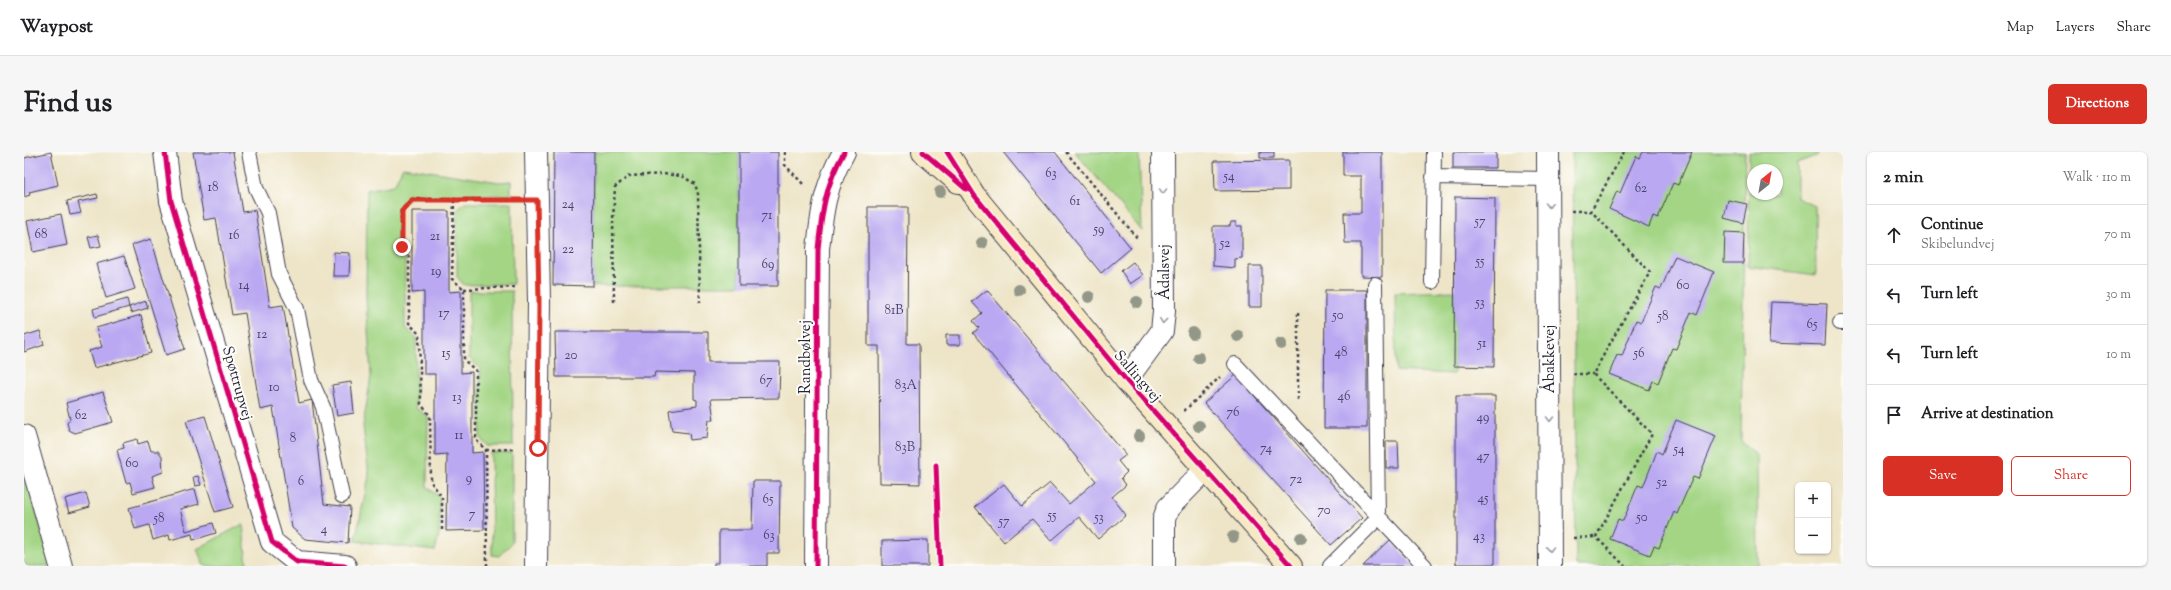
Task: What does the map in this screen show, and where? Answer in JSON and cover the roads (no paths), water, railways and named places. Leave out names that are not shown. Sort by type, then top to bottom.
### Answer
[{"type":"street","name":"Spøttrupvej","points":[[165,152],[172,201],[272,542],[284,559],[296,562],[345,566]]},
{"type":"street","points":[[536,152],[539,287],[536,566]]},
{"type":"street","name":"Randbølvej","points":[[816,566],[818,249],[822,204],[834,169],[844,152]]},
{"type":"street","name":"Sallingvej","points":[[923,152],[974,196]]},
{"type":"street","name":"Sallingvej","points":[[947,152],[974,196],[1126,380],[1291,566]]},
{"type":"street","name":"Ådalsvej","points":[[1126,380],[1162,331],[1164,311],[1163,152]]},
{"type":"street","name":"Åbakkevej","points":[[1548,152],[1550,566]]},
{"type":"street","points":[[24,436],[61,566]]},
{"type":"street","points":[[1164,566],[1164,519],[1168,508],[1205,470]]},
{"type":"lane","points":[[249,152],[256,188],[268,213],[279,274],[297,309],[312,380],[324,407],[342,496]]},
{"type":"lane","points":[[1432,282],[1434,152]]},
{"type":"lane","points":[[1433,177],[1548,179]]},
{"type":"lane","points":[[1330,566],[1378,518],[1375,284]]},
{"type":"lane","points":[[1235,364],[1378,518],[1425,566]]}]
